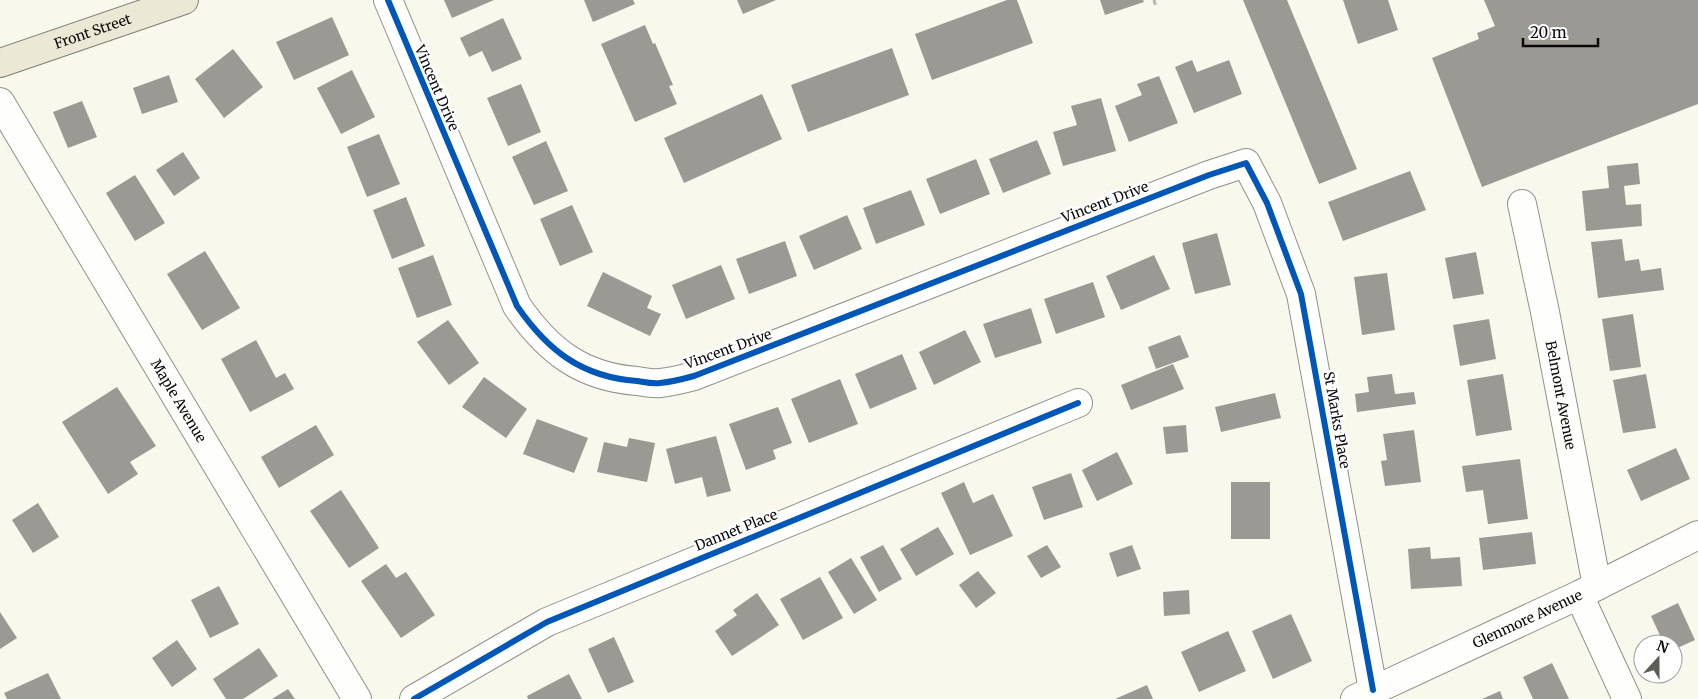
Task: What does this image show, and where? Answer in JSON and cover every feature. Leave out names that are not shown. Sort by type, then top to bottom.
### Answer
[{"type":"main road","name":"Front Street","points":[[0,64],[184,0]]},
{"type":"street","name":"Vincent Drive","points":[[388,0],[517,306],[532,328],[558,354],[590,372],[612,380],[659,383],[694,376],[1182,185],[1246,163]]},
{"type":"street","name":"Maple Avenue","points":[[0,102],[356,699]]},
{"type":"street","name":"St Marks Place","points":[[1246,163],[1267,203],[1302,294],[1364,695]]},
{"type":"street","name":"Belmont Avenue","points":[[1522,204],[1545,312],[1588,590],[1627,699]]},
{"type":"street","name":"Dannet Place","points":[[414,699],[547,622],[1078,403]]},
{"type":"street","name":"Glenmore Avenue","points":[[1364,695],[1588,590],[1698,535]]},
{"type":"path","points":[[1154,0],[1156,7]]},
{"type":"building","points":[[444,0],[494,0],[452,18]]},
{"type":"building","points":[[584,0],[633,0],[635,4],[593,22]]},
{"type":"building","points":[[737,0],[776,0],[743,14]]},
{"type":"building","points":[[1007,0],[1017,0],[1033,43],[932,80],[915,34]]},
{"type":"building","points":[[1100,0],[1143,0],[1144,2],[1105,15]]},
{"type":"building","points":[[1243,0],[1287,0],[1357,169],[1319,184]]},
{"type":"building","points":[[1343,0],[1388,0],[1398,30],[1358,44]]},
{"type":"building","points":[[1484,0],[1698,0],[1698,104],[1482,187],[1432,58],[1479,39],[1477,33],[1495,26]]},
{"type":"building","points":[[332,17],[349,55],[294,80],[276,42]]},
{"type":"building","points":[[503,18],[522,59],[492,72],[482,51],[469,57],[460,38]]},
{"type":"building","points":[[645,25],[673,85],[669,86],[677,104],[635,122],[601,44]]},
{"type":"building","points":[[892,48],[909,95],[808,132],[791,85]]},
{"type":"building","points":[[233,49],[263,87],[224,118],[195,79]]},
{"type":"building","points":[[1192,60],[1197,72],[1229,60],[1242,94],[1194,113],[1175,67]]},
{"type":"building","points":[[352,70],[375,117],[341,134],[317,88]]},
{"type":"building","points":[[169,75],[178,102],[142,114],[133,88]]},
{"type":"building","points":[[1159,76],[1178,123],[1129,142],[1115,106],[1142,95],[1137,84]]},
{"type":"building","points":[[521,84],[541,132],[508,146],[487,98]]},
{"type":"building","points":[[762,94],[782,139],[684,183],[664,138]]},
{"type":"building","points":[[1101,98],[1116,151],[1063,166],[1053,132],[1077,125],[1071,106]]},
{"type":"building","points":[[82,101],[97,137],[68,148],[53,112]]},
{"type":"building","points":[[379,134],[400,184],[367,197],[347,147]]},
{"type":"building","points":[[1037,140],[1051,174],[1003,193],[989,159]]},
{"type":"building","points":[[546,141],[568,191],[534,205],[512,157]]},
{"type":"building","points":[[183,152],[200,178],[174,196],[156,170]]},
{"type":"building","points":[[976,159],[990,194],[940,214],[926,179]]},
{"type":"building","points":[[1638,163],[1640,184],[1624,186],[1626,205],[1641,204],[1642,226],[1586,231],[1582,191],[1609,188],[1607,166]]},
{"type":"building","points":[[1410,171],[1426,210],[1343,241],[1328,202]]},
{"type":"building","points":[[135,175],[165,223],[135,241],[106,193]]},
{"type":"building","points":[[911,190],[925,225],[876,244],[863,208]]},
{"type":"building","points":[[406,197],[425,246],[392,259],[373,210]]},
{"type":"building","points":[[572,205],[593,252],[560,266],[540,219]]},
{"type":"building","points":[[847,215],[862,249],[814,270],[799,236]]},
{"type":"building","points":[[1217,233],[1231,285],[1195,294],[1182,243]]},
{"type":"building","points":[[1622,239],[1625,261],[1639,259],[1641,271],[1661,268],[1664,290],[1598,298],[1591,242]]},
{"type":"building","points":[[785,241],[797,276],[749,294],[736,259]]},
{"type":"building","points":[[205,251],[240,308],[202,330],[167,274]]},
{"type":"building","points":[[1476,252],[1484,294],[1453,299],[1445,258]]},
{"type":"building","points":[[433,255],[452,305],[417,318],[398,268]]},
{"type":"building","points":[[1154,255],[1170,289],[1121,310],[1106,276]]},
{"type":"building","points":[[721,265],[735,299],[686,319],[672,285]]},
{"type":"building","points":[[603,272],[652,296],[647,308],[661,314],[650,336],[587,306]]},
{"type":"building","points":[[1387,273],[1395,330],[1362,335],[1354,277]]},
{"type":"building","points":[[1093,282],[1105,317],[1056,334],[1044,299]]},
{"type":"building","points":[[1031,308],[1042,343],[995,358],[983,324]]},
{"type":"building","points":[[1633,314],[1641,367],[1610,371],[1602,319]]},
{"type":"building","points":[[1489,319],[1496,359],[1460,366],[1453,325]]},
{"type":"building","points":[[448,320],[479,363],[449,385],[417,342]]},
{"type":"building","points":[[965,330],[981,362],[934,385],[919,352]]},
{"type":"building","points":[[1180,335],[1189,357],[1156,369],[1148,347]]},
{"type":"building","points":[[256,340],[276,378],[285,373],[294,389],[250,412],[221,359]]},
{"type":"building","points":[[902,354],[917,389],[870,409],[855,374]]},
{"type":"building","points":[[1173,364],[1184,389],[1131,410],[1121,385]]},
{"type":"building","points":[[1392,374],[1395,394],[1414,392],[1416,404],[1357,412],[1355,394],[1369,392],[1367,377]]},
{"type":"building","points":[[1503,374],[1512,430],[1476,436],[1467,380]]},
{"type":"building","points":[[1646,374],[1656,428],[1623,433],[1613,380]]},
{"type":"building","points":[[484,377],[527,409],[506,438],[462,407]]},
{"type":"building","points":[[840,379],[858,424],[809,443],[791,399]]},
{"type":"building","points":[[117,387],[156,446],[130,462],[138,474],[108,494],[62,422]]},
{"type":"building","points":[[1275,393],[1281,418],[1221,432],[1215,407]]},
{"type":"building","points":[[778,407],[792,443],[773,450],[776,459],[746,470],[729,424]]},
{"type":"building","points":[[537,419],[588,438],[574,473],[523,454]]},
{"type":"building","points":[[316,425],[334,455],[279,488],[261,457]]},
{"type":"building","points":[[1186,425],[1188,452],[1166,454],[1163,427]]},
{"type":"building","points":[[1414,430],[1421,482],[1385,486],[1381,461],[1387,460],[1383,434]]},
{"type":"building","points":[[716,436],[731,491],[707,497],[702,477],[675,484],[666,449]]},
{"type":"building","points":[[629,438],[655,443],[647,482],[597,472],[604,442],[627,447]]},
{"type":"building","points":[[1676,448],[1690,479],[1641,501],[1627,470]]},
{"type":"building","points":[[1117,452],[1133,484],[1097,501],[1082,470]]},
{"type":"building","points":[[1520,459],[1528,519],[1488,524],[1483,490],[1466,492],[1462,466]]},
{"type":"building","points":[[1071,473],[1083,507],[1044,520],[1032,487]]},
{"type":"building","points":[[964,482],[973,503],[993,494],[1013,536],[970,555],[941,493]]},
{"type":"building","points":[[1231,482],[1270,482],[1270,539],[1231,539]]},
{"type":"building","points":[[341,490],[379,548],[349,568],[310,511]]},
{"type":"building","points":[[38,503],[59,537],[33,553],[12,520]]},
{"type":"building","points":[[938,527],[954,554],[916,576],[900,549]]},
{"type":"building","points":[[1532,532],[1536,564],[1483,570],[1479,538]]},
{"type":"building","points":[[883,545],[902,579],[879,592],[860,557]]},
{"type":"building","points":[[1047,545],[1061,567],[1041,578],[1027,556]]},
{"type":"building","points":[[1132,545],[1141,569],[1117,577],[1109,553]]},
{"type":"building","points":[[1430,547],[1431,559],[1460,557],[1462,586],[1411,589],[1408,549]]},
{"type":"building","points":[[851,558],[877,600],[854,614],[828,572]]},
{"type":"building","points":[[386,564],[396,578],[406,572],[435,615],[401,638],[361,581]]},
{"type":"building","points":[[978,571],[996,593],[976,608],[959,585]]},
{"type":"building","points":[[820,577],[843,618],[803,640],[780,599]]},
{"type":"building","points":[[219,586],[239,624],[210,638],[191,600]]},
{"type":"building","points":[[1189,590],[1190,614],[1164,616],[1163,592]]},
{"type":"building","points":[[757,593],[779,625],[732,656],[715,631],[737,615],[733,610]]},
{"type":"building","points":[[1678,603],[1695,640],[1683,645],[1683,634],[1659,634],[1651,616]]},
{"type":"building","points":[[0,612],[17,638],[0,649]]},
{"type":"building","points":[[1291,614],[1312,661],[1273,679],[1252,631]]},
{"type":"building","points":[[1228,631],[1246,671],[1199,692],[1181,652]]},
{"type":"building","points":[[614,637],[634,682],[608,693],[588,649]]},
{"type":"building","points":[[177,640],[197,669],[172,687],[152,658]]},
{"type":"building","points":[[259,648],[278,676],[243,699],[226,699],[213,679]]},
{"type":"building","points":[[1552,663],[1569,699],[1533,699],[1523,677]]},
{"type":"building","points":[[48,673],[61,699],[7,699],[4,693]]},
{"type":"building","points":[[569,674],[582,699],[528,699],[527,696]]},
{"type":"building","points":[[1147,685],[1153,699],[1115,699]]},
{"type":"building","points":[[288,689],[295,699],[272,699]]},
{"type":"building","points":[[1500,691],[1503,699],[1482,699]]},
{"type":"cycle path","points":[[388,0],[517,306],[541,336],[568,359],[599,374],[617,378],[657,383],[694,376],[1209,175],[1246,163],[1267,203],[1301,294],[1373,690]]},
{"type":"cycle path","points":[[414,699],[547,622],[1078,403]]}]
